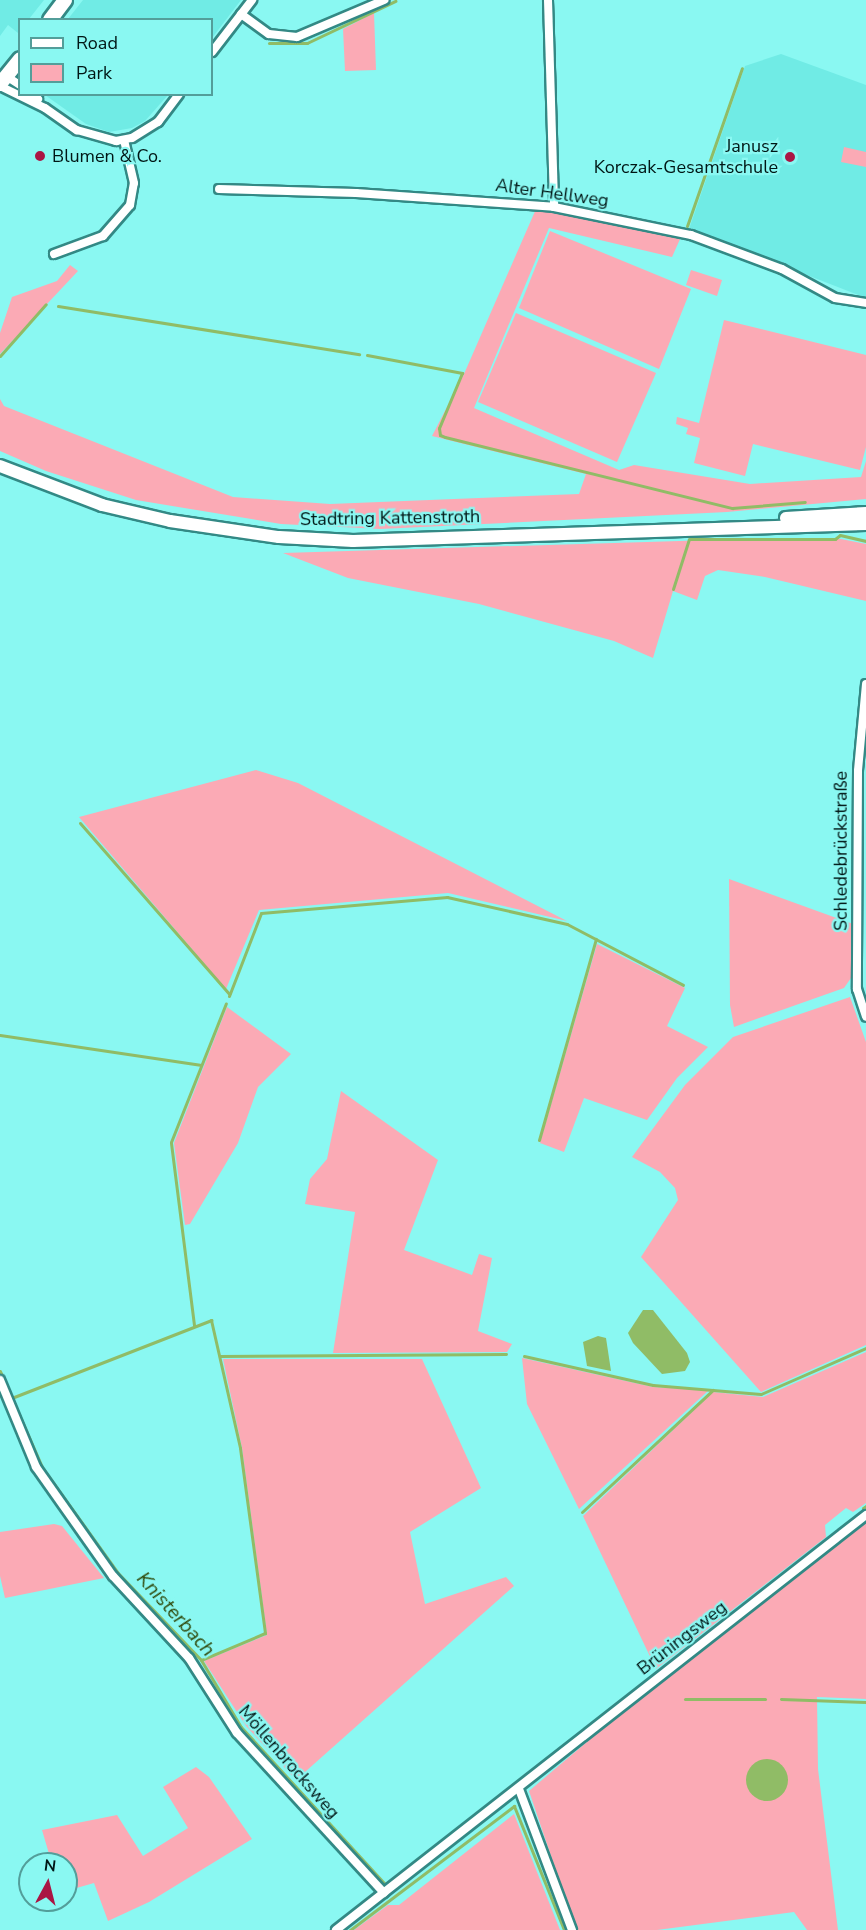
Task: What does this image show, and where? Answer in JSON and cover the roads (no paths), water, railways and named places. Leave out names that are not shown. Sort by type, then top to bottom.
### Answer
[{"type":"main road","points":[[52,18],[65,0]]},
{"type":"main road","points":[[2,82],[18,62]]},
{"type":"main road","name":"Stadtring Kattenstroth","points":[[0,466],[112,507],[170,521],[279,537],[353,541],[683,528],[866,524]]},
{"type":"main road","name":"Stadtring Kattenstroth","points":[[683,528],[866,513]]},
{"type":"street","points":[[213,51],[252,0]]},
{"type":"street","points":[[241,14],[269,34],[297,37],[384,0]]},
{"type":"street","points":[[548,0],[554,207]]},
{"type":"street","points":[[2,82],[18,86]]},
{"type":"street","points":[[2,82],[18,92]]},
{"type":"street","points":[[25,96],[84,134],[124,140],[139,135],[158,122],[178,96]]},
{"type":"street","points":[[35,96],[45,108]]},
{"type":"street","points":[[54,254],[103,236],[130,205],[134,183],[124,140]]},
{"type":"street","name":"Alter Hellweg","points":[[219,189],[356,193],[554,207],[691,235],[782,268],[835,298],[866,303]]},
{"type":"street","name":"Schledebrückstraße","points":[[866,684],[858,771],[857,989],[866,1017]]},
{"type":"street","name":"Möllenbrocksweg","points":[[0,1380],[36,1467],[94,1551],[189,1658],[237,1733],[384,1893]]},
{"type":"street","name":"Brüningsweg","points":[[336,1930],[519,1789],[866,1515]]},
{"type":"street","points":[[519,1789],[572,1930]]},
{"type":"waterway","points":[[269,43],[307,43],[395,1]]},
{"type":"waterway","points":[[687,226],[742,68]]},
{"type":"waterway","points":[[0,356],[46,304]]},
{"type":"waterway","points":[[58,306],[359,354]]},
{"type":"waterway","points":[[367,355],[462,373],[439,428],[440,435],[445,437],[732,508],[805,502]]},
{"type":"waterway","points":[[673,589],[689,539],[835,539],[840,535],[866,541]]},
{"type":"waterway","points":[[80,823],[229,994]]},
{"type":"waterway","points":[[229,996],[261,913],[447,897],[567,924],[683,985]]},
{"type":"waterway","points":[[539,1140],[596,939]]},
{"type":"waterway","points":[[194,1325],[171,1142],[226,1003]]},
{"type":"waterway","points":[[0,1035],[200,1065]]},
{"type":"waterway","points":[[14,1397],[211,1320],[240,1448],[265,1633],[201,1660]]},
{"type":"waterway","points":[[524,1356],[653,1385],[761,1394],[866,1348]]},
{"type":"waterway","points":[[220,1356],[506,1354]]},
{"type":"waterway","name":"Knisterbach","points":[[0,1371],[42,1467],[118,1573],[201,1660],[241,1727],[384,1883]]},
{"type":"waterway","points":[[582,1512],[713,1390]]},
{"type":"waterway","points":[[685,1699],[765,1699]]},
{"type":"waterway","points":[[781,1699],[866,1702]]},
{"type":"waterway","name":"Knisterbach","points":[[350,1930],[514,1806],[564,1930]]},
{"type":"place","name":"Blumen & Co.","points":[[40,156]]},
{"type":"place","name":"Janusz Korczak-Gesamtschule","points":[[790,157]]}]
